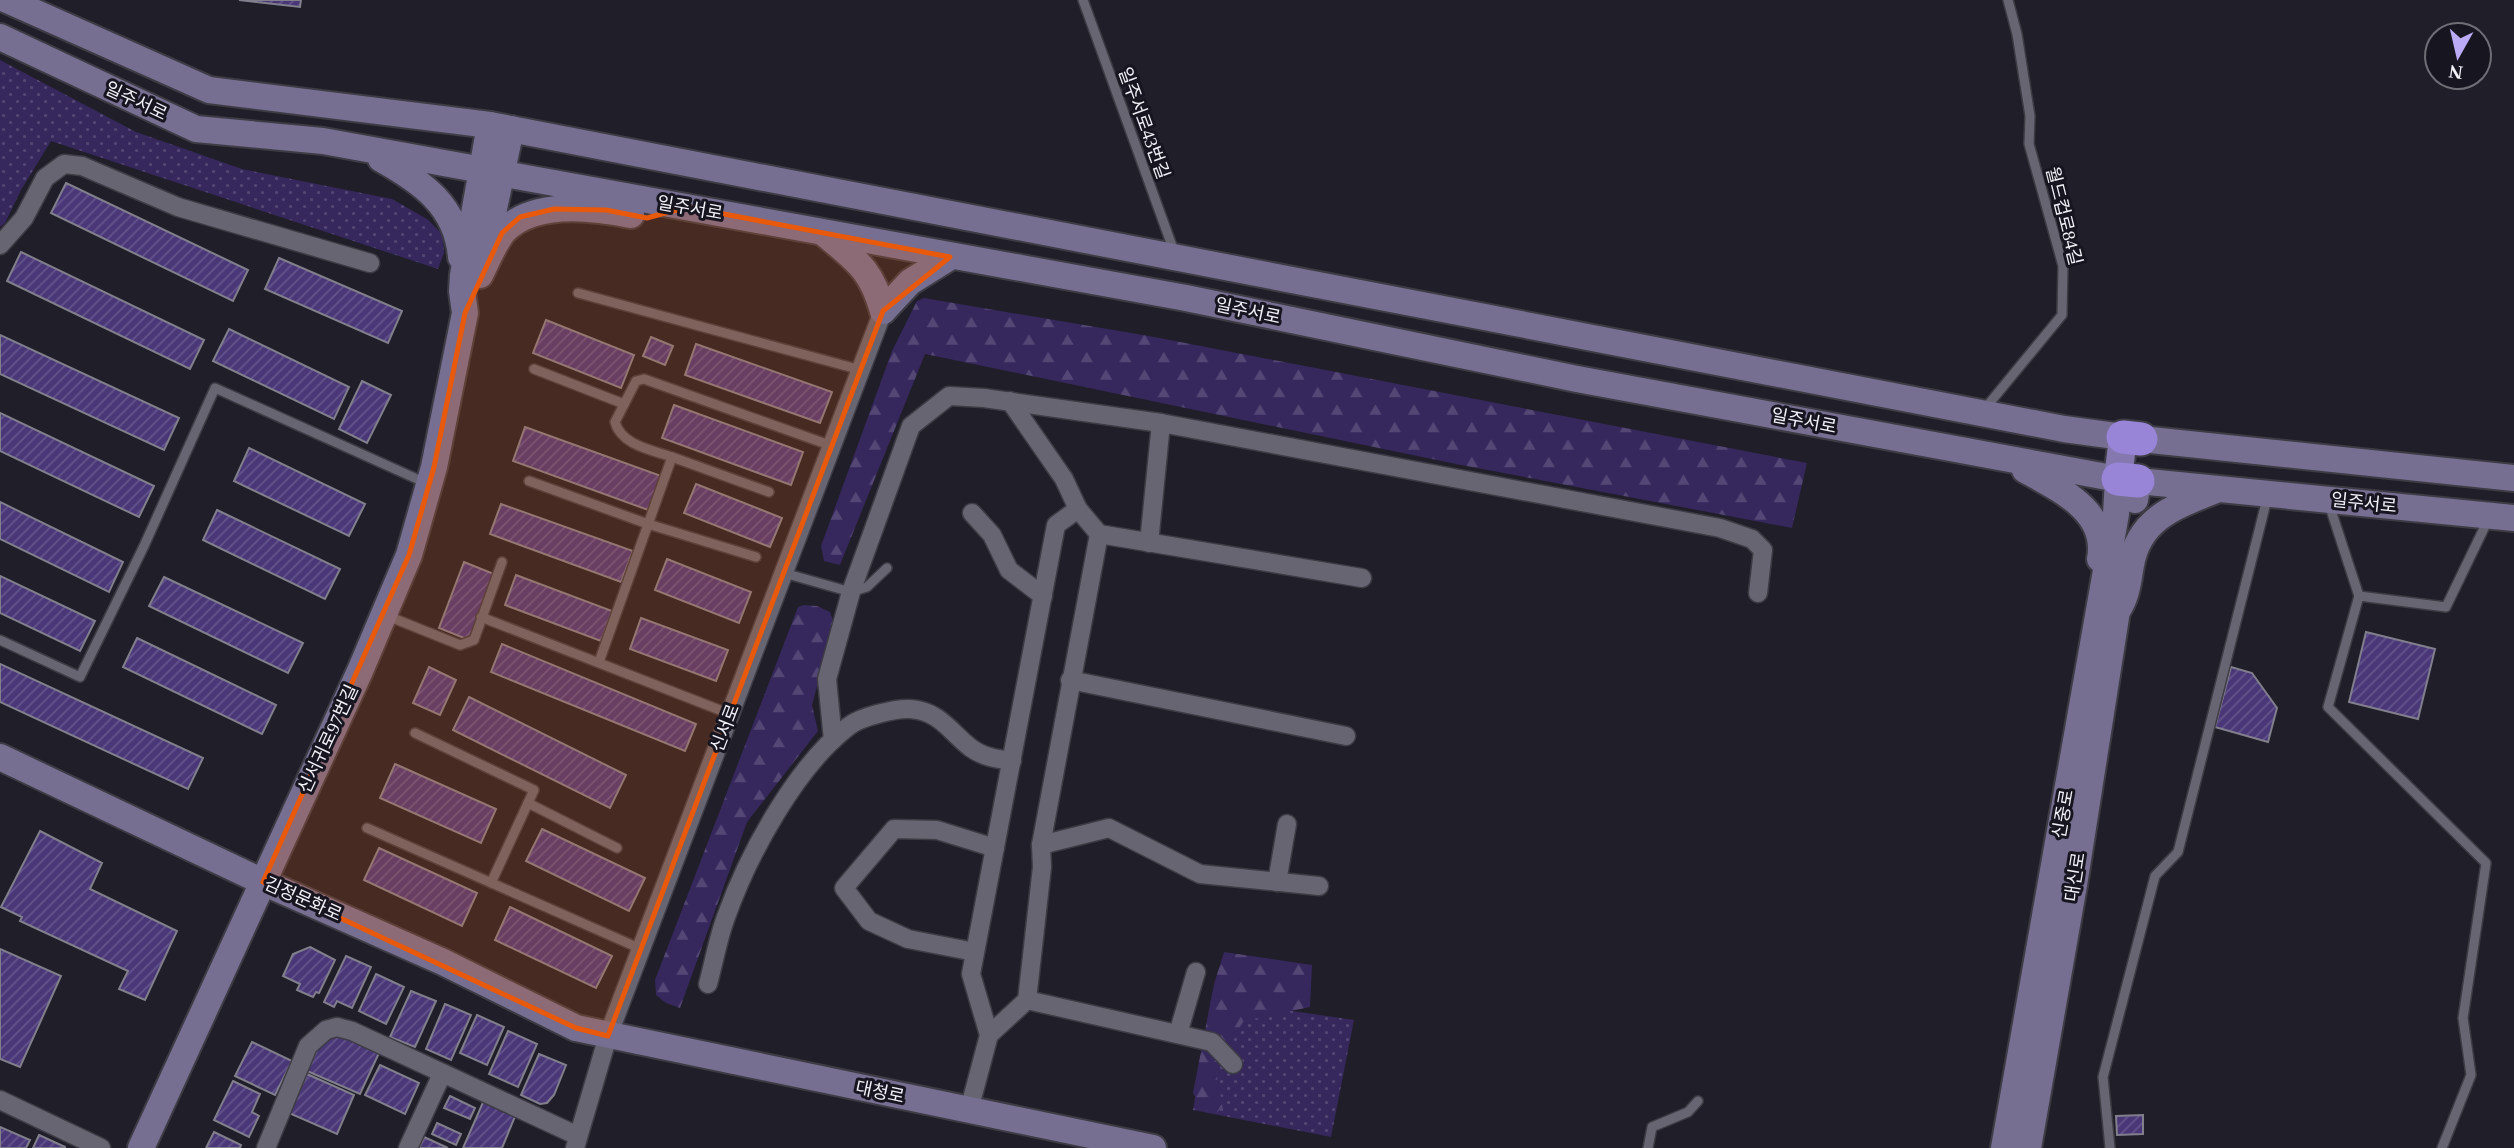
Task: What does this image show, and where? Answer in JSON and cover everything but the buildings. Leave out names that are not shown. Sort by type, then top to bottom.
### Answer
[{"type":"main road","points":[[7,0],[209,90],[500,127],[2064,429],[2514,478]]},
{"type":"main road","name":"일주서로","points":[[0,37],[196,129],[323,141],[1186,298],[1577,379],[2008,460],[2128,480],[2502,517]]},
{"type":"main road","name":"신서귀로97번길","points":[[141,1148],[409,555],[429,485],[465,313],[475,297],[472,275],[500,127]]},
{"type":"main road","points":[[323,141],[380,159],[414,177],[434,195],[453,221],[472,275]]},
{"type":"main road","points":[[472,275],[502,233],[520,218],[554,209],[606,210],[648,218],[687,207]]},
{"type":"main road","points":[[824,232],[860,264],[875,285],[883,311],[911,282],[950,257]]},
{"type":"main road","points":[[2128,480],[2132,438]]},
{"type":"main road","points":[[2008,460],[2075,499],[2096,525],[2101,552],[2094,587],[2109,608],[2125,601],[2134,549],[2142,532],[2178,505],[2219,489]]},
{"type":"main road","name":"신중로","points":[[2004,1148],[2109,608],[2116,514],[2128,480]]},
{"type":"main road","name":"대신로","points":[[2028,1148],[2074,885],[2109,608]]},
{"type":"main road","name":"김정문화로","points":[[0,757],[263,882],[443,962],[576,1028],[608,1036]]},
{"type":"main road","name":"대청로","points":[[608,1036],[1153,1148]]},
{"type":"street","points":[[0,244],[24,218],[45,178],[64,164],[82,166],[178,207],[370,263]]},
{"type":"street","name":"신서로","points":[[577,1142],[608,1036],[640,949],[883,311]]},
{"type":"street","points":[[833,740],[827,679],[851,592],[911,426],[949,396],[1010,401],[1161,423],[1720,527],[1752,539],[1763,550],[1758,593]]},
{"type":"street","points":[[1010,401],[1064,479],[1078,509],[1099,534],[1362,578]]},
{"type":"street","points":[[1149,543],[1161,423]]},
{"type":"street","points":[[969,1110],[989,1035],[971,974],[1056,525],[1078,509]]},
{"type":"street","points":[[972,513],[992,535],[1009,570],[1043,596]]},
{"type":"street","points":[[989,1035],[1027,1000],[1042,867],[1041,845],[1099,534]]},
{"type":"street","points":[[1070,680],[1346,736]]},
{"type":"street","points":[[708,984],[725,918],[760,839],[815,757],[851,724],[888,711],[909,709],[936,715],[973,750],[988,757],[1012,761]]},
{"type":"street","points":[[1277,882],[1287,824]]},
{"type":"street","points":[[1041,845],[1109,828],[1200,874],[1319,886]]},
{"type":"street","points":[[975,952],[908,939],[869,921],[844,888],[894,829],[937,830],[995,848]]},
{"type":"street","points":[[1178,1034],[1196,972]]},
{"type":"street","points":[[1027,1000],[1212,1042],[1233,1064]]},
{"type":"street","points":[[265,1148],[309,1046],[326,1030],[337,1027],[352,1031],[442,1074],[577,1142]]},
{"type":"street","points":[[408,1148],[442,1074]]},
{"type":"street","points":[[0,1100],[101,1148]]},
{"type":"lane","name":"일주서로43번길","points":[[1083,0],[1176,256]]},
{"type":"lane","name":"월드컵로84길","points":[[1981,413],[2062,315],[2063,266],[2029,144],[2030,116],[2017,34],[2008,0]]},
{"type":"lane","points":[[578,293],[861,370]]},
{"type":"lane","points":[[534,369],[624,404]]},
{"type":"lane","points":[[769,492],[633,443],[618,432],[615,422],[636,381],[645,379],[832,446]]},
{"type":"lane","points":[[0,640],[80,677],[144,546],[215,388],[429,485]]},
{"type":"lane","points":[[599,662],[672,457]]},
{"type":"lane","points":[[529,481],[649,524],[757,557]]},
{"type":"lane","points":[[2110,1148],[2103,1077],[2155,876],[2178,852],[2269,494]]},
{"type":"lane","points":[[2328,499],[2359,596],[2328,707],[2486,863],[2463,1018],[2471,1075],[2442,1148]]},
{"type":"lane","points":[[2359,596],[2446,607],[2502,517]]},
{"type":"lane","points":[[384,615],[460,645],[474,640],[502,562]]},
{"type":"lane","points":[[784,573],[851,592],[867,587],[887,568]]},
{"type":"lane","points":[[481,617],[730,714]]},
{"type":"lane","points":[[415,733],[534,790],[491,883]]},
{"type":"lane","points":[[528,803],[617,848]]},
{"type":"lane","points":[[367,828],[640,949]]},
{"type":"lane","points":[[1648,1148],[1652,1126],[1688,1112],[1698,1101]]},
{"type":"highlighted area","points":[[687,207],[950,257],[883,311],[608,1036],[576,1028],[263,882],[409,555],[434,467],[465,313],[502,233],[520,217],[554,209],[606,210],[647,218]]},
{"type":"green space","points":[[0,60],[136,132],[242,169],[392,199],[427,219],[443,235],[444,253],[438,269],[51,141],[21,190],[5,223],[0,227]]},
{"type":"green space","points":[[924,298],[1149,336],[1807,463],[1792,528],[1456,464],[925,354],[840,565],[824,561],[821,546],[892,351],[917,301]]},
{"type":"green space","points":[[817,606],[830,612],[834,624],[812,705],[818,731],[747,822],[680,1008],[666,1003],[656,995],[655,980],[798,607]]},
{"type":"green space","points":[[1224,952],[1312,965],[1310,1007],[1244,1021],[1214,1062],[1223,1107],[1215,1114],[1201,1108],[1193,1093],[1214,984]]},
{"type":"green space","points":[[1211,999],[1354,1020],[1331,1137],[1193,1110]]}]
